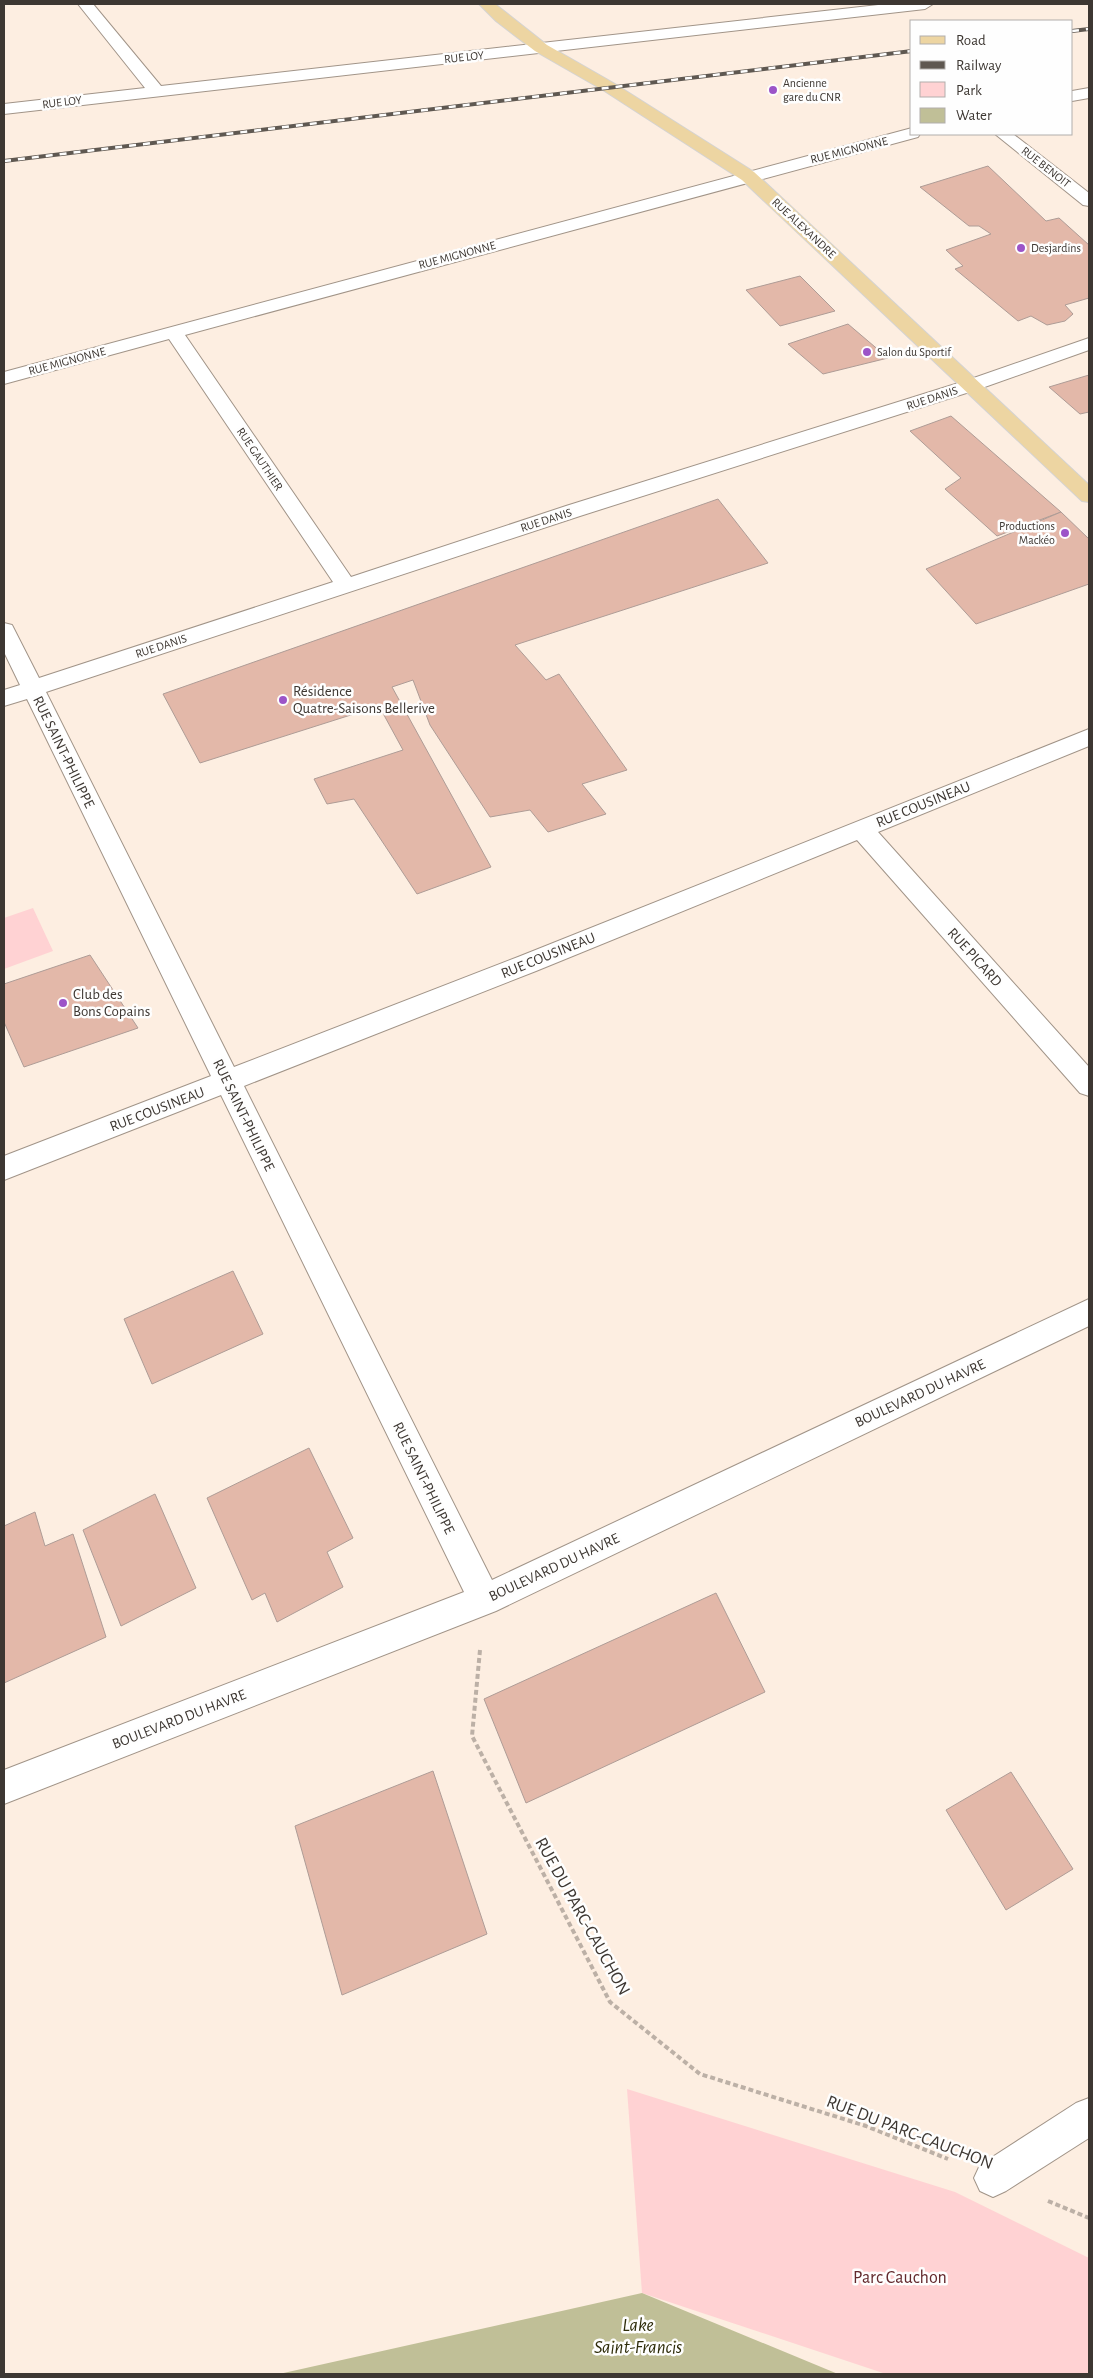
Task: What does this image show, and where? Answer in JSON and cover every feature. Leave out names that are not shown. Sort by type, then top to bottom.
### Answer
[{"type":"main road","name":"RUE ALEXANDRE","points":[[486,4],[501,18],[541,48],[609,87],[748,176],[1089,496]]},
{"type":"street","points":[[85,4],[156,91]]},
{"type":"street","name":"RUE LOY","points":[[4,109],[541,48],[884,6],[925,4]]},
{"type":"street","points":[[1073,96],[1089,93]]},
{"type":"street","name":"RUE MIGNONNE","points":[[4,378],[748,176],[910,135]]},
{"type":"street","name":"RUE BENOIT","points":[[1004,135],[1089,201]]},
{"type":"street","name":"RUE GAUTHIER","points":[[174,332],[346,586]]},
{"type":"street","name":"RUE DANIS","points":[[4,698],[972,385],[1089,344]]},
{"type":"street","name":"RUE SAINT-PHILIPPE","points":[[4,630],[485,1600]]},
{"type":"street","name":"RUE COUSINEAU","points":[[4,1168],[536,960],[1089,737]]},
{"type":"street","name":"RUE PICARD","points":[[861,829],[1089,1085]]},
{"type":"street","name":"BOULEVARD DU HAVRE","points":[[4,1787],[485,1600],[1089,1312]]},
{"type":"street","points":[[993,2178],[1089,2116]]},
{"type":"path","name":"RUE DU PARC-CAUCHON","points":[[485,1600],[472,1736],[610,2002],[700,2074],[866,2126],[1089,2218]]},
{"type":"green space","points":[[33,908],[53,951],[4,969],[4,918]]},
{"type":"green space","name":"Parc Cauchon","points":[[627,2089],[955,2192],[1089,2258],[1089,2374],[886,2374],[642,2293]]},
{"type":"water","name":"Lake Saint-Francis","points":[[642,2293],[838,2374],[279,2374]]},
{"type":"building","name":"Desjardins","points":[[988,166],[1046,221],[1059,218],[1089,245],[1089,298],[1065,305],[1073,314],[1065,321],[1047,325],[1031,316],[1018,321],[955,269],[963,266],[946,250],[991,234],[979,226],[969,226],[920,187]]},
{"type":"building","points":[[800,276],[835,311],[780,326],[746,290]]},
{"type":"building","points":[[848,324],[888,358],[823,374],[788,344]]},
{"type":"building","points":[[1089,375],[1089,412],[1080,414],[1049,387]]},
{"type":"building","points":[[951,416],[1061,512],[997,536],[945,489],[961,478],[910,431]]},
{"type":"building","name":"Résidence Quatre-Saisons Bellerive","points":[[718,499],[768,563],[515,645],[546,680],[559,674],[627,770],[582,784],[606,814],[548,832],[530,810],[490,817],[430,725],[413,680],[392,687],[491,867],[417,894],[354,799],[327,804],[314,779],[403,750],[379,706],[200,763],[163,694]]},
{"type":"building","points":[[1061,512],[1089,539],[1089,584],[976,624],[926,569]]},
{"type":"building","name":"Club des Bons Copains","points":[[90,955],[138,1028],[24,1067],[4,1022],[4,984]]},
{"type":"building","points":[[233,1271],[263,1334],[152,1384],[124,1319]]},
{"type":"building","points":[[309,1448],[353,1538],[327,1552],[343,1587],[277,1622],[265,1593],[252,1600],[207,1498]]},
{"type":"building","points":[[155,1494],[196,1588],[121,1626],[83,1530]]},
{"type":"building","points":[[35,1512],[45,1546],[73,1534],[106,1637],[4,1683],[4,1526]]},
{"type":"building","points":[[716,1593],[765,1692],[526,1803],[484,1699]]},
{"type":"building","points":[[433,1771],[487,1934],[342,1995],[295,1826]]},
{"type":"building","points":[[1011,1772],[1073,1869],[1006,1910],[946,1810]]},
{"type":"railway","points":[[1073,31],[1089,29]]},
{"type":"railway","points":[[4,161],[910,51]]},
{"type":"place","name":"Ancienne gare du CNR","points":[[773,90]]},
{"type":"place","name":"Desjardins","points":[[1021,248]]},
{"type":"place","name":"Salon du Sportif","points":[[867,352]]},
{"type":"place","name":"Productions Mackéo","points":[[1065,533]]},
{"type":"place","name":"Résidence Quatre-Saisons Bellerive","points":[[283,700]]},
{"type":"place","name":"Club des Bons Copains","points":[[63,1003]]}]
